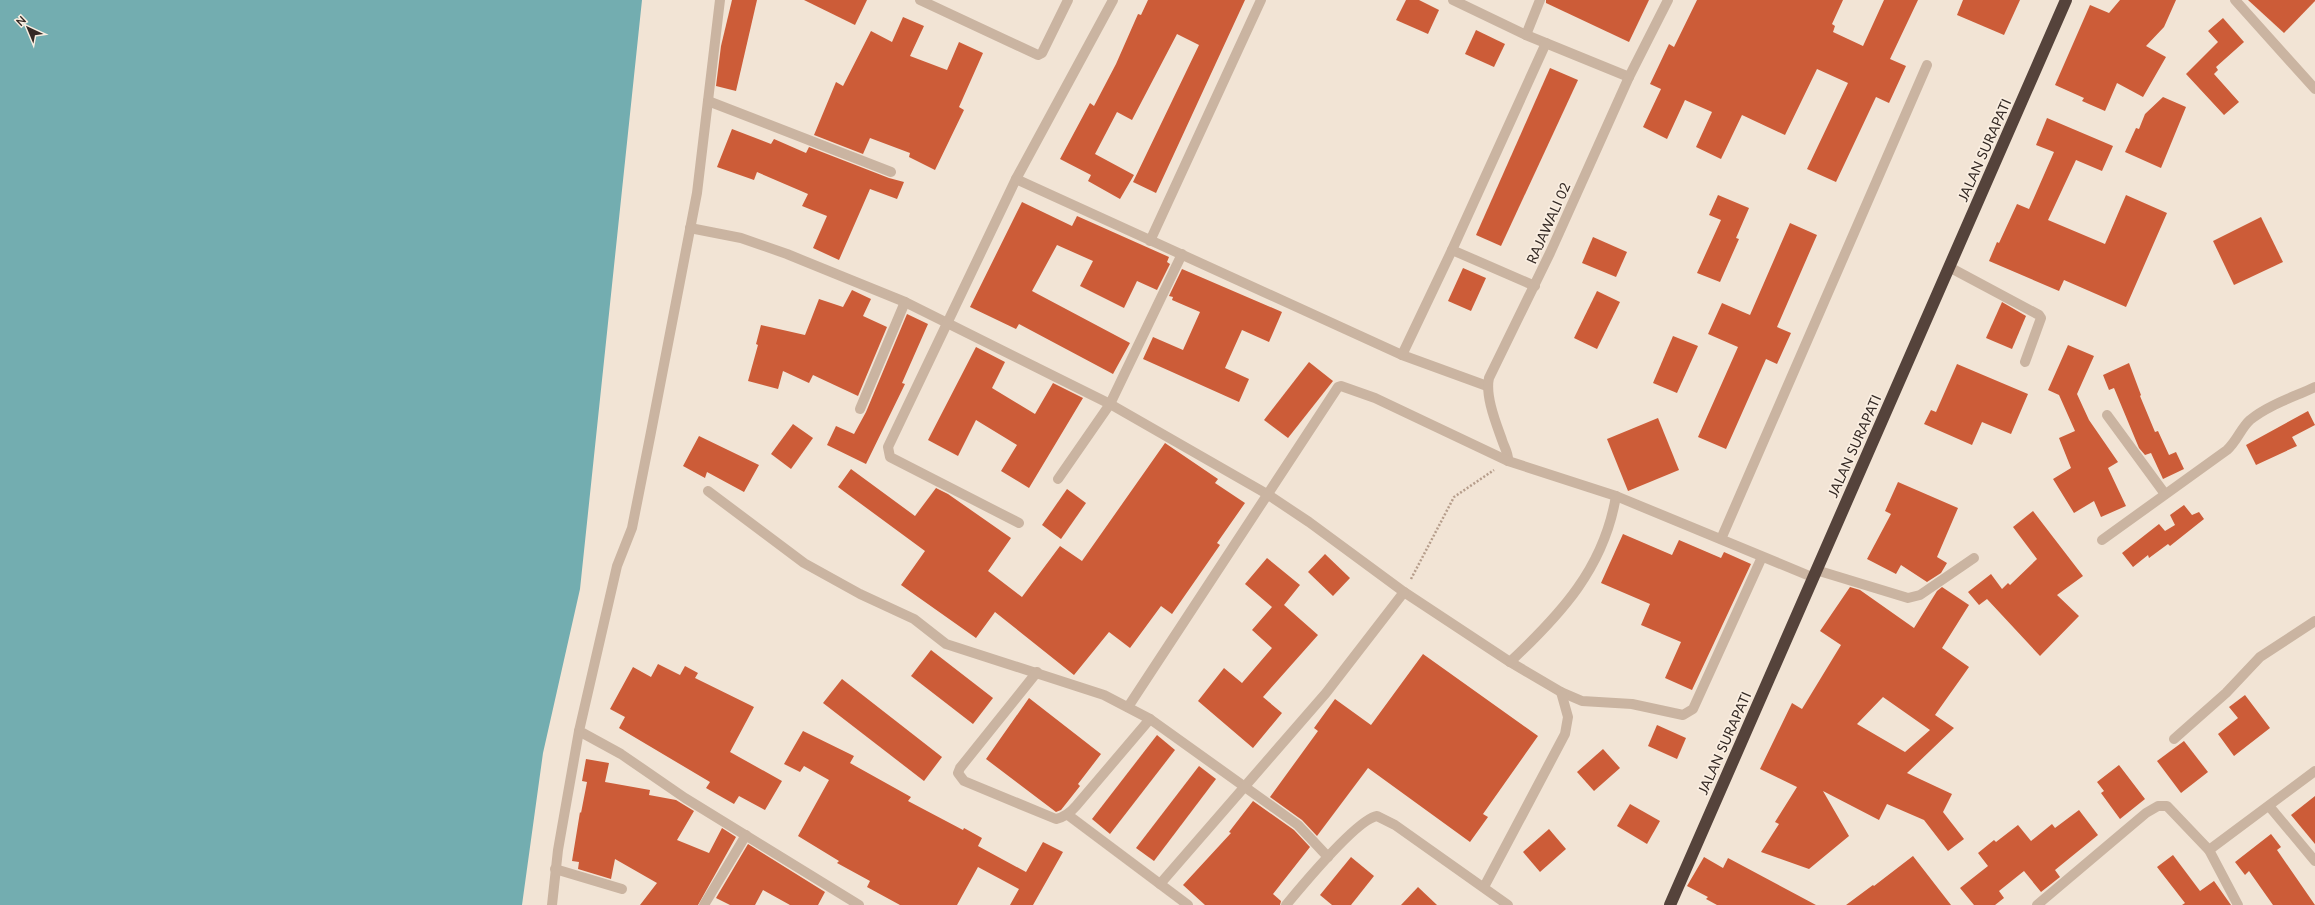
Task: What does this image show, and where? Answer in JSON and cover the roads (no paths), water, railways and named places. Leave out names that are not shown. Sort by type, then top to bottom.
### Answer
[{"type":"highway","name":"JALAN SURAPATI","points":[[1670,905],[2066,0]]},
{"type":"street","points":[[552,905],[555,869],[579,731],[617,566],[632,528],[697,193],[720,0]]},
{"type":"street","points":[[920,0],[1038,55],[1042,53],[1068,0]]},
{"type":"street","points":[[1019,523],[890,457],[888,447],[1016,179],[1113,0]]},
{"type":"street","points":[[1150,241],[1261,0]]},
{"type":"street","points":[[1453,0],[1526,35],[1629,77]]},
{"type":"street","points":[[1526,35],[1540,0]]},
{"type":"street","name":"RAJAWALI 02","points":[[1487,386],[1535,286],[1629,77],[1668,0]]},
{"type":"street","points":[[2235,0],[2315,89]]},
{"type":"street","points":[[1402,354],[1452,250],[1546,43]]},
{"type":"street","points":[[1721,539],[1927,65]]},
{"type":"street","points":[[708,101],[892,172]]},
{"type":"street","points":[[1016,179],[1402,354],[1487,386],[1501,440],[1509,456],[1508,461]]},
{"type":"street","points":[[690,228],[741,238],[787,254],[905,302],[1110,404],[1267,494],[1309,522],[1404,592],[1510,662],[1561,692],[1582,701],[1632,704],[1683,715],[1693,709],[1762,557]]},
{"type":"street","points":[[1452,250],[1535,286]]},
{"type":"street","points":[[1058,479],[1110,404],[1182,254]]},
{"type":"street","points":[[1949,267],[2039,315],[2041,318],[2025,362]]},
{"type":"street","points":[[860,409],[905,302]]},
{"type":"street","points":[[1128,706],[1338,387],[1341,386],[1375,398],[1508,461],[1616,496],[1762,557],[1814,574],[1908,598],[1920,595],[1974,558]]},
{"type":"street","points":[[2102,540],[2227,450],[2235,442],[2245,425],[2262,411],[2315,387]]},
{"type":"street","points":[[2107,415],[2165,494]]},
{"type":"street","points":[[708,491],[804,563],[860,594],[914,619],[946,644],[1104,695],[1128,706],[1150,719],[1298,825],[1328,857]]},
{"type":"street","points":[[1510,662],[1551,623],[1577,592],[1597,558],[1613,517],[1616,496]]},
{"type":"street","points":[[1160,884],[1246,787],[1326,693],[1404,592]]},
{"type":"street","points":[[2174,739],[2226,692],[2260,657],[2315,621]]},
{"type":"street","points":[[1036,672],[958,773],[964,781],[1056,819],[1068,815],[1150,719]]},
{"type":"street","points":[[1484,888],[1565,734],[1568,717],[1561,692]]},
{"type":"street","points":[[579,731],[621,754],[685,798],[859,905]]},
{"type":"street","points":[[2209,850],[2315,771]]},
{"type":"street","points":[[2037,905],[2146,813],[2158,806],[2167,806],[2171,808],[2209,850],[2238,905]]},
{"type":"street","points":[[2269,806],[2315,861]]},
{"type":"street","points":[[1068,815],[1188,905]]},
{"type":"street","points":[[1286,905],[1328,857],[1368,820],[1377,816],[1395,825],[1508,905]]},
{"type":"street","points":[[704,905],[746,835]]},
{"type":"street","points":[[555,869],[622,889]]},
{"type":"water","points":[[0,0],[642,0],[580,589],[543,753],[522,905],[0,905]]}]
